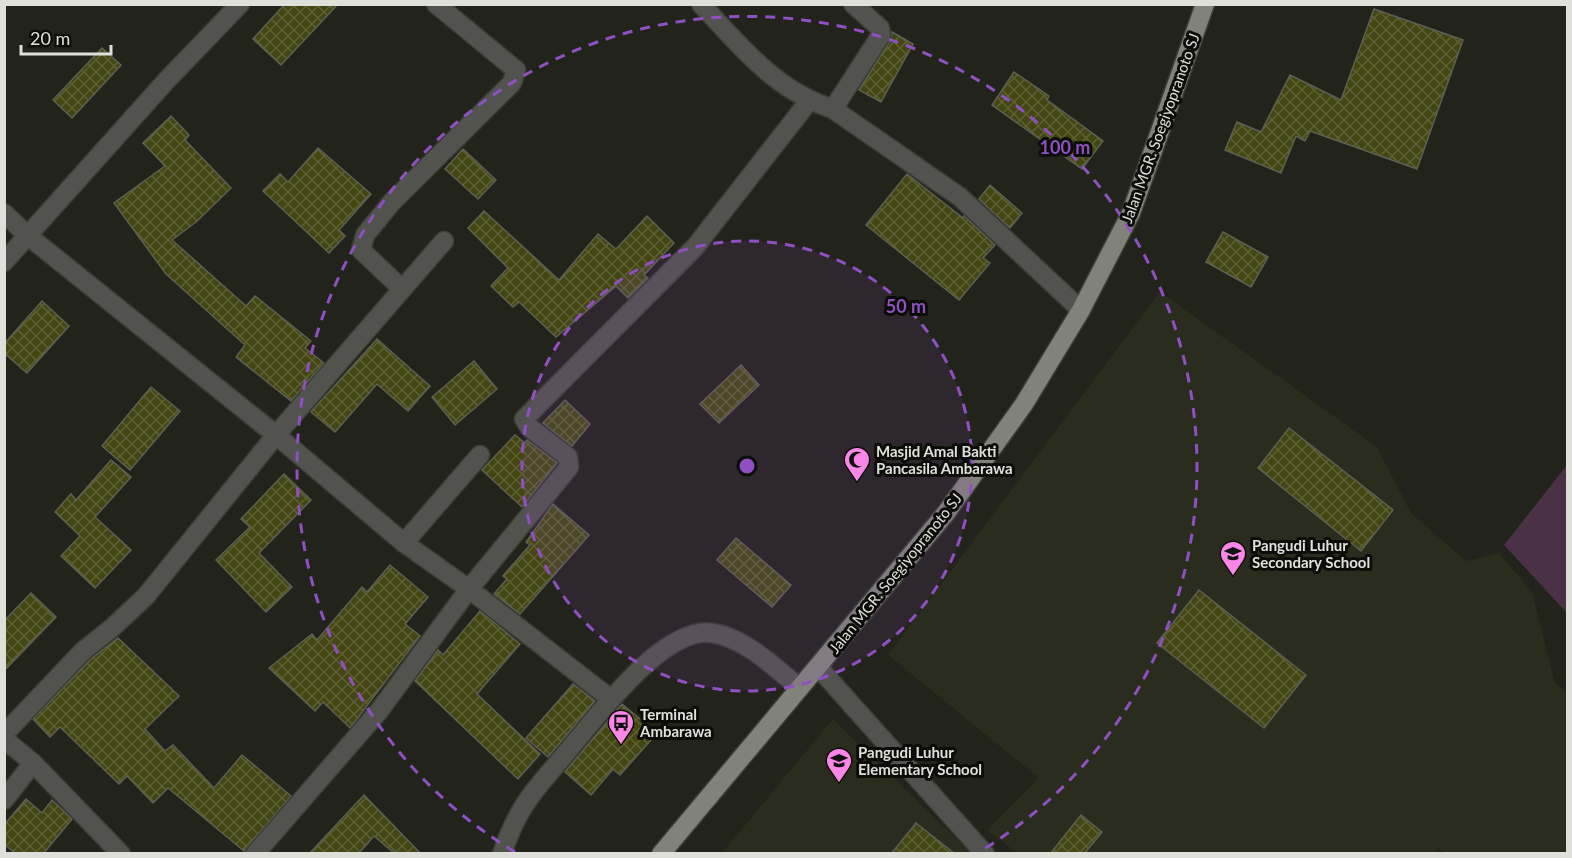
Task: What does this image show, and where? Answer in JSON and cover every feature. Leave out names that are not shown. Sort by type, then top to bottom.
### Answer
[{"type":"main road","name":"Jalan MGR. Soegiyopranoto SJ","points":[[661,854],[946,513],[1024,404],[1081,310],[1131,213],[1205,4]]},
{"type":"street","points":[[4,262],[240,4]]},
{"type":"street","points":[[402,289],[361,250],[365,235],[392,202],[512,83],[516,70],[436,4]]},
{"type":"street","points":[[702,4],[764,71],[809,101],[833,109],[960,197],[1081,310]]},
{"type":"street","points":[[833,109],[881,35],[880,28],[853,4]]},
{"type":"street","points":[[255,854],[379,711],[469,589],[569,467],[568,457],[529,427],[524,418],[694,247],[809,101]]},
{"type":"street","points":[[4,213],[27,235],[276,435],[404,543],[469,589],[611,699]]},
{"type":"street","points":[[4,734],[83,651],[146,596],[276,435],[444,241]]},
{"type":"street","points":[[404,543],[480,455]]},
{"type":"street","points":[[502,854],[526,802],[611,699],[639,670],[668,647],[689,636],[711,633],[736,641],[760,656],[800,688]]},
{"type":"street","points":[[818,667],[985,854]]},
{"type":"street","points":[[4,739],[33,763],[121,854]]},
{"type":"street","points":[[4,800],[33,763]]},
{"type":"shaded area","name":"Pangudi Luhur Secondary School","points":[[1160,292],[1377,447],[1411,513],[1466,561],[1499,553],[1532,592],[1555,683],[1567,693],[1567,853],[1446,854],[1438,848],[1433,854],[1017,853],[987,830],[1039,778],[888,655]]},
{"type":"shaded area","points":[[1567,465],[1567,613],[1504,545]]},
{"type":"shaded area","name":"Pangudi Luhur Elementary School","points":[[833,719],[967,849],[968,853],[721,854]]},
{"type":"building","points":[[285,4],[338,4],[281,65],[253,39]]},
{"type":"building","points":[[1374,9],[1463,40],[1417,169],[1310,131],[1305,141],[1296,136],[1281,173],[1225,150],[1237,122],[1261,132],[1290,75],[1341,100]]},
{"type":"building","points":[[892,32],[913,44],[881,102],[859,90],[890,41]]},
{"type":"building","points":[[102,48],[121,65],[72,118],[53,100]]},
{"type":"building","points":[[1014,72],[1049,96],[1047,100],[1103,141],[1082,169],[992,105]]},
{"type":"building","points":[[171,116],[189,135],[185,140],[231,188],[196,222],[172,240],[246,306],[255,296],[311,341],[305,348],[324,363],[291,401],[236,357],[245,345],[166,274],[114,203],[165,166],[143,143]]},
{"type":"building","points":[[318,148],[371,194],[339,230],[345,236],[329,253],[263,191],[280,174],[288,182]]},
{"type":"building","points":[[463,149],[496,180],[478,199],[445,169]]},
{"type":"building","points":[[907,174],[963,218],[964,216],[995,245],[983,258],[990,263],[959,300],[866,225]]},
{"type":"building","points":[[990,185],[1022,213],[1010,228],[979,199]]},
{"type":"building","points":[[484,211],[559,280],[598,234],[616,249],[647,216],[674,243],[644,275],[648,278],[628,298],[616,286],[556,337],[519,302],[513,307],[491,286],[508,268],[468,228]]},
{"type":"building","points":[[1223,232],[1268,257],[1251,287],[1206,262]]},
{"type":"building","points":[[42,301],[69,326],[27,373],[4,353],[4,344]]},
{"type":"building","points":[[377,339],[430,386],[408,411],[377,384],[335,432],[311,412]]},
{"type":"building","points":[[474,361],[497,389],[455,425],[432,397]]},
{"type":"building","points":[[741,365],[759,385],[719,423],[700,404]]},
{"type":"building","points":[[151,387],[180,411],[130,470],[102,446]]},
{"type":"building","points":[[565,400],[590,424],[572,446],[543,423]]},
{"type":"building","points":[[1289,428],[1393,510],[1361,551],[1258,468]]},
{"type":"building","points":[[515,435],[525,443],[527,440],[557,463],[522,507],[482,470]]},
{"type":"building","points":[[111,460],[131,477],[95,517],[131,550],[95,588],[61,556],[80,536],[55,512],[71,494],[76,500]]},
{"type":"building","points":[[284,474],[311,500],[259,553],[292,587],[266,612],[216,560],[250,527],[241,519]]},
{"type":"building","points":[[553,504],[589,535],[520,614],[494,594],[507,579],[503,576],[530,545],[526,542]]},
{"type":"building","points":[[736,538],[791,585],[772,607],[717,560]]},
{"type":"building","points":[[390,565],[428,597],[405,624],[420,636],[350,728],[323,702],[315,711],[269,668],[312,634],[317,640],[362,587],[367,592]]},
{"type":"building","points":[[1199,590],[1306,675],[1264,728],[1157,643]]},
{"type":"building","points":[[31,593],[56,617],[4,671],[4,621]]},
{"type":"building","points":[[480,611],[520,644],[477,694],[540,754],[518,779],[415,681],[438,650],[443,655]]},
{"type":"building","points":[[118,638],[179,696],[145,729],[165,751],[173,745],[214,788],[242,755],[291,796],[244,851],[168,788],[153,803],[127,776],[119,784],[60,727],[50,737],[33,719],[91,659]]},
{"type":"building","points":[[573,684],[595,701],[548,757],[526,738]]},
{"type":"building","points":[[622,704],[657,733],[620,775],[613,769],[591,795],[565,772]]},
{"type":"building","points":[[364,795],[421,854],[395,854],[374,836],[358,854],[309,854]]},
{"type":"building","points":[[26,799],[42,813],[52,800],[72,819],[43,854],[16,854],[4,844],[4,825]]},
{"type":"building","points":[[1081,815],[1102,832],[1084,854],[1050,854]]},
{"type":"building","points":[[916,823],[955,854],[891,854]]},
{"type":"place","name":"Masjid Amal Bakti Pancasila Ambarawa","points":[[857,483]]},
{"type":"place","name":"Pangudi Luhur Secondary School","points":[[1233,577]]},
{"type":"place","name":"Terminal Ambarawa","points":[[621,746]]},
{"type":"place","name":"Pangudi Luhur Elementary School","points":[[839,784]]}]
